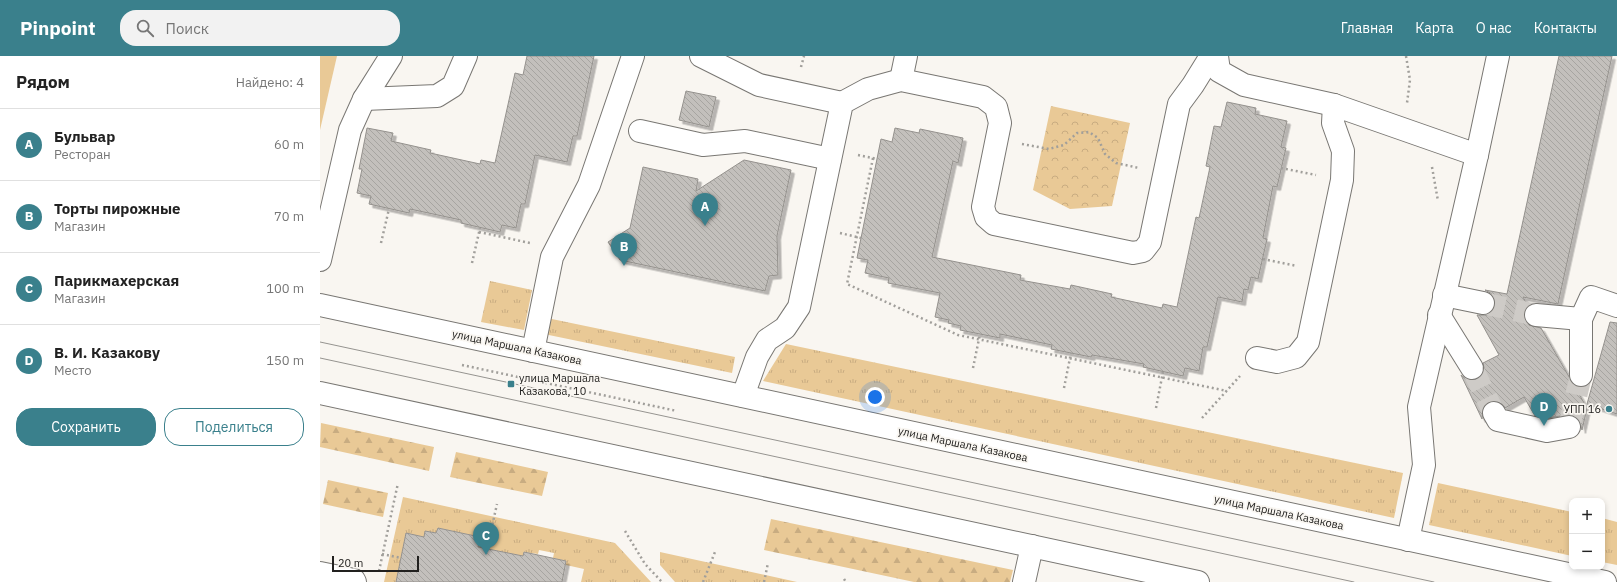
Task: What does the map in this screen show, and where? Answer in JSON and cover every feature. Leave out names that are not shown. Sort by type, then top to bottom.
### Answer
[{"type":"street","points":[[320,260],[350,130],[364,99],[391,56]]},
{"type":"street","points":[[364,99],[437,96],[453,86],[466,56]]},
{"type":"street","points":[[533,351],[552,257],[589,185],[633,56]]},
{"type":"street","points":[[701,56],[759,85],[842,103],[868,89],[901,80],[983,97],[996,106],[1000,123],[983,207],[986,217],[994,224],[1133,253],[1143,251],[1150,242],[1179,104],[1211,56]]},
{"type":"street","points":[[901,80],[906,56]]},
{"type":"street","points":[[1217,56],[1219,71],[1244,85],[1334,105],[1477,155]]},
{"type":"street","points":[[1408,540],[1424,465],[1419,407],[1477,155],[1498,56]]},
{"type":"street","points":[[743,396],[757,357],[768,340],[785,328],[799,307],[842,103]]},
{"type":"street","points":[[1257,358],[1277,362],[1296,357],[1308,342],[1342,180],[1343,151],[1333,123],[1334,105]]},
{"type":"street","points":[[640,131],[703,144],[745,140],[830,159]]},
{"type":"street","points":[[1581,374],[1582,319],[1591,297],[1617,306]]},
{"type":"street","points":[[1442,305],[1483,303]]},
{"type":"street","name":"улица Маршала Казакова","points":[[320,305],[1605,582]]},
{"type":"street","points":[[1442,305],[1472,368]]},
{"type":"street","points":[[1536,315],[1582,319]]},
{"type":"street","points":[[320,392],[1198,582]]},
{"type":"street","points":[[1494,413],[1498,420],[1547,432],[1569,427]]},
{"type":"street","points":[[1024,582],[1032,546]]},
{"type":"street","points":[[320,573],[354,580],[355,582]]},
{"type":"path","points":[[1402,129],[1410,80],[1406,56]]},
{"type":"path","points":[[997,138],[1049,149],[1064,145],[1077,133],[1089,132],[1098,138],[1105,154],[1116,163],[1164,174]]},
{"type":"path","points":[[1426,138],[1439,207]]},
{"type":"path","points":[[873,158],[847,284],[958,335],[1227,391]]},
{"type":"path","points":[[1281,168],[1342,180]]},
{"type":"path","points":[[381,243],[389,209]]},
{"type":"path","points":[[472,263],[480,228]]},
{"type":"path","points":[[479,232],[556,249]]},
{"type":"path","points":[[1263,259],[1322,272]]},
{"type":"path","points":[[973,368],[980,334]]},
{"type":"path","points":[[1064,388],[1071,353]]},
{"type":"path","points":[[1202,418],[1257,358]]},
{"type":"path","points":[[462,365],[683,412]]},
{"type":"path","points":[[1156,408],[1163,372]]},
{"type":"path","points":[[378,575],[398,483]]},
{"type":"path","points":[[487,549],[497,504]]},
{"type":"path","points":[[625,531],[646,564],[662,582]]},
{"type":"path","points":[[703,582],[715,552]]},
{"type":"path","points":[[382,554],[401,558]]},
{"type":"path","points":[[764,582],[768,563]]},
{"type":"green space","points":[[320,56],[337,56],[320,130]]},
{"type":"green space","points":[[1051,106],[1130,123],[1112,206],[1070,209],[1033,190]]},
{"type":"green space","points":[[490,281],[532,290],[524,330],[481,322]]},
{"type":"green space","points":[[547,318],[735,357],[732,373],[544,334]]},
{"type":"green space","points":[[786,344],[1403,473],[1394,518],[763,381]]},
{"type":"green space","points":[[321,423],[434,447],[429,471],[320,447]]},
{"type":"green space","points":[[456,452],[548,472],[542,496],[450,477]]},
{"type":"green space","points":[[328,480],[388,493],[383,517],[323,504]]},
{"type":"green space","points":[[1438,483],[1569,511],[1569,555],[1429,525]]},
{"type":"green space","points":[[403,497],[615,543],[651,582],[581,582],[584,569],[566,565],[566,561],[553,558],[554,553],[539,550],[538,554],[524,552],[523,556],[478,547],[480,537],[438,528],[436,533],[425,531],[424,537],[406,533],[396,582],[384,582]]},
{"type":"green space","points":[[771,519],[1013,570],[1010,582],[914,582],[764,550]]},
{"type":"green space","points":[[1605,519],[1617,522],[1617,565],[1605,563]]},
{"type":"green space","points":[[660,552],[797,582],[675,582],[660,565]]},
{"type":"building","points":[[527,56],[594,56],[577,136],[573,136],[567,162],[535,155],[525,204],[521,204],[516,228],[502,225],[500,232],[461,223],[461,220],[410,209],[409,213],[369,204],[371,196],[357,193],[362,169],[359,169],[367,128],[393,133],[391,141],[431,150],[430,153],[480,164],[481,160],[495,163],[515,73],[523,75]]},
{"type":"building","points":[[1559,56],[1612,56],[1558,304],[1523,297],[1528,306],[1524,314],[1525,321],[1529,325],[1541,328],[1587,408],[1582,430],[1579,419],[1573,415],[1547,418],[1535,416],[1524,397],[1505,408],[1500,402],[1488,402],[1483,407],[1482,419],[1461,375],[1466,379],[1478,379],[1483,374],[1483,363],[1499,355],[1477,315],[1487,315],[1493,311],[1495,306],[1495,299],[1492,294],[1485,290],[1507,294]]},
{"type":"building","points":[[686,91],[716,97],[709,127],[679,120]]},
{"type":"building","points":[[1227,102],[1256,108],[1255,114],[1287,121],[1281,147],[1286,148],[1277,187],[1273,186],[1263,238],[1267,239],[1258,279],[1251,277],[1248,290],[1244,289],[1242,302],[1218,297],[1207,347],[1203,347],[1199,371],[1185,368],[1183,376],[1143,367],[1144,364],[1092,355],[1091,357],[1051,349],[1052,345],[1000,334],[1000,338],[960,330],[961,326],[948,323],[949,320],[935,317],[940,293],[888,283],[889,278],[865,273],[868,260],[857,258],[881,139],[892,142],[895,128],[919,133],[920,129],[963,138],[958,163],[953,161],[932,257],[1021,275],[1020,280],[1070,289],[1071,285],[1112,294],[1111,297],[1162,308],[1163,304],[1177,307],[1196,217],[1199,218],[1210,167],[1206,166],[1214,126],[1221,127]]},
{"type":"building","points":[[744,160],[791,170],[777,236],[778,275],[769,276],[765,291],[620,260],[608,242],[630,228],[643,167],[698,179],[696,191]]},
{"type":"building","points":[[1610,322],[1617,323],[1617,414],[1587,404]]},
{"type":"building","points":[[438,528],[480,537],[478,547],[523,556],[524,552],[566,561],[562,582],[396,582],[406,533],[424,537],[425,531],[436,533]]},
{"type":"tunnel","points":[[1483,303],[1536,315]]},
{"type":"tunnel","points":[[1472,368],[1494,413]]},
{"type":"tunnel","points":[[1569,427],[1581,375]]},
{"type":"tram line","points":[[320,342],[1434,582]]},
{"type":"tram line","points":[[320,358],[1354,582]]},
{"type":"place","name":"Бульвар","points":[[705,226]]},
{"type":"place","name":"Торты пирожные","points":[[624,266]]},
{"type":"place","name":"улица Маршала Казакова, 10","points":[[511,384]]},
{"type":"place","name":"УПП 16","points":[[1609,409]]},
{"type":"place","name":"В. И. Казакову","points":[[1544,426]]},
{"type":"place","name":"Парикмахерская","points":[[486,555]]}]
